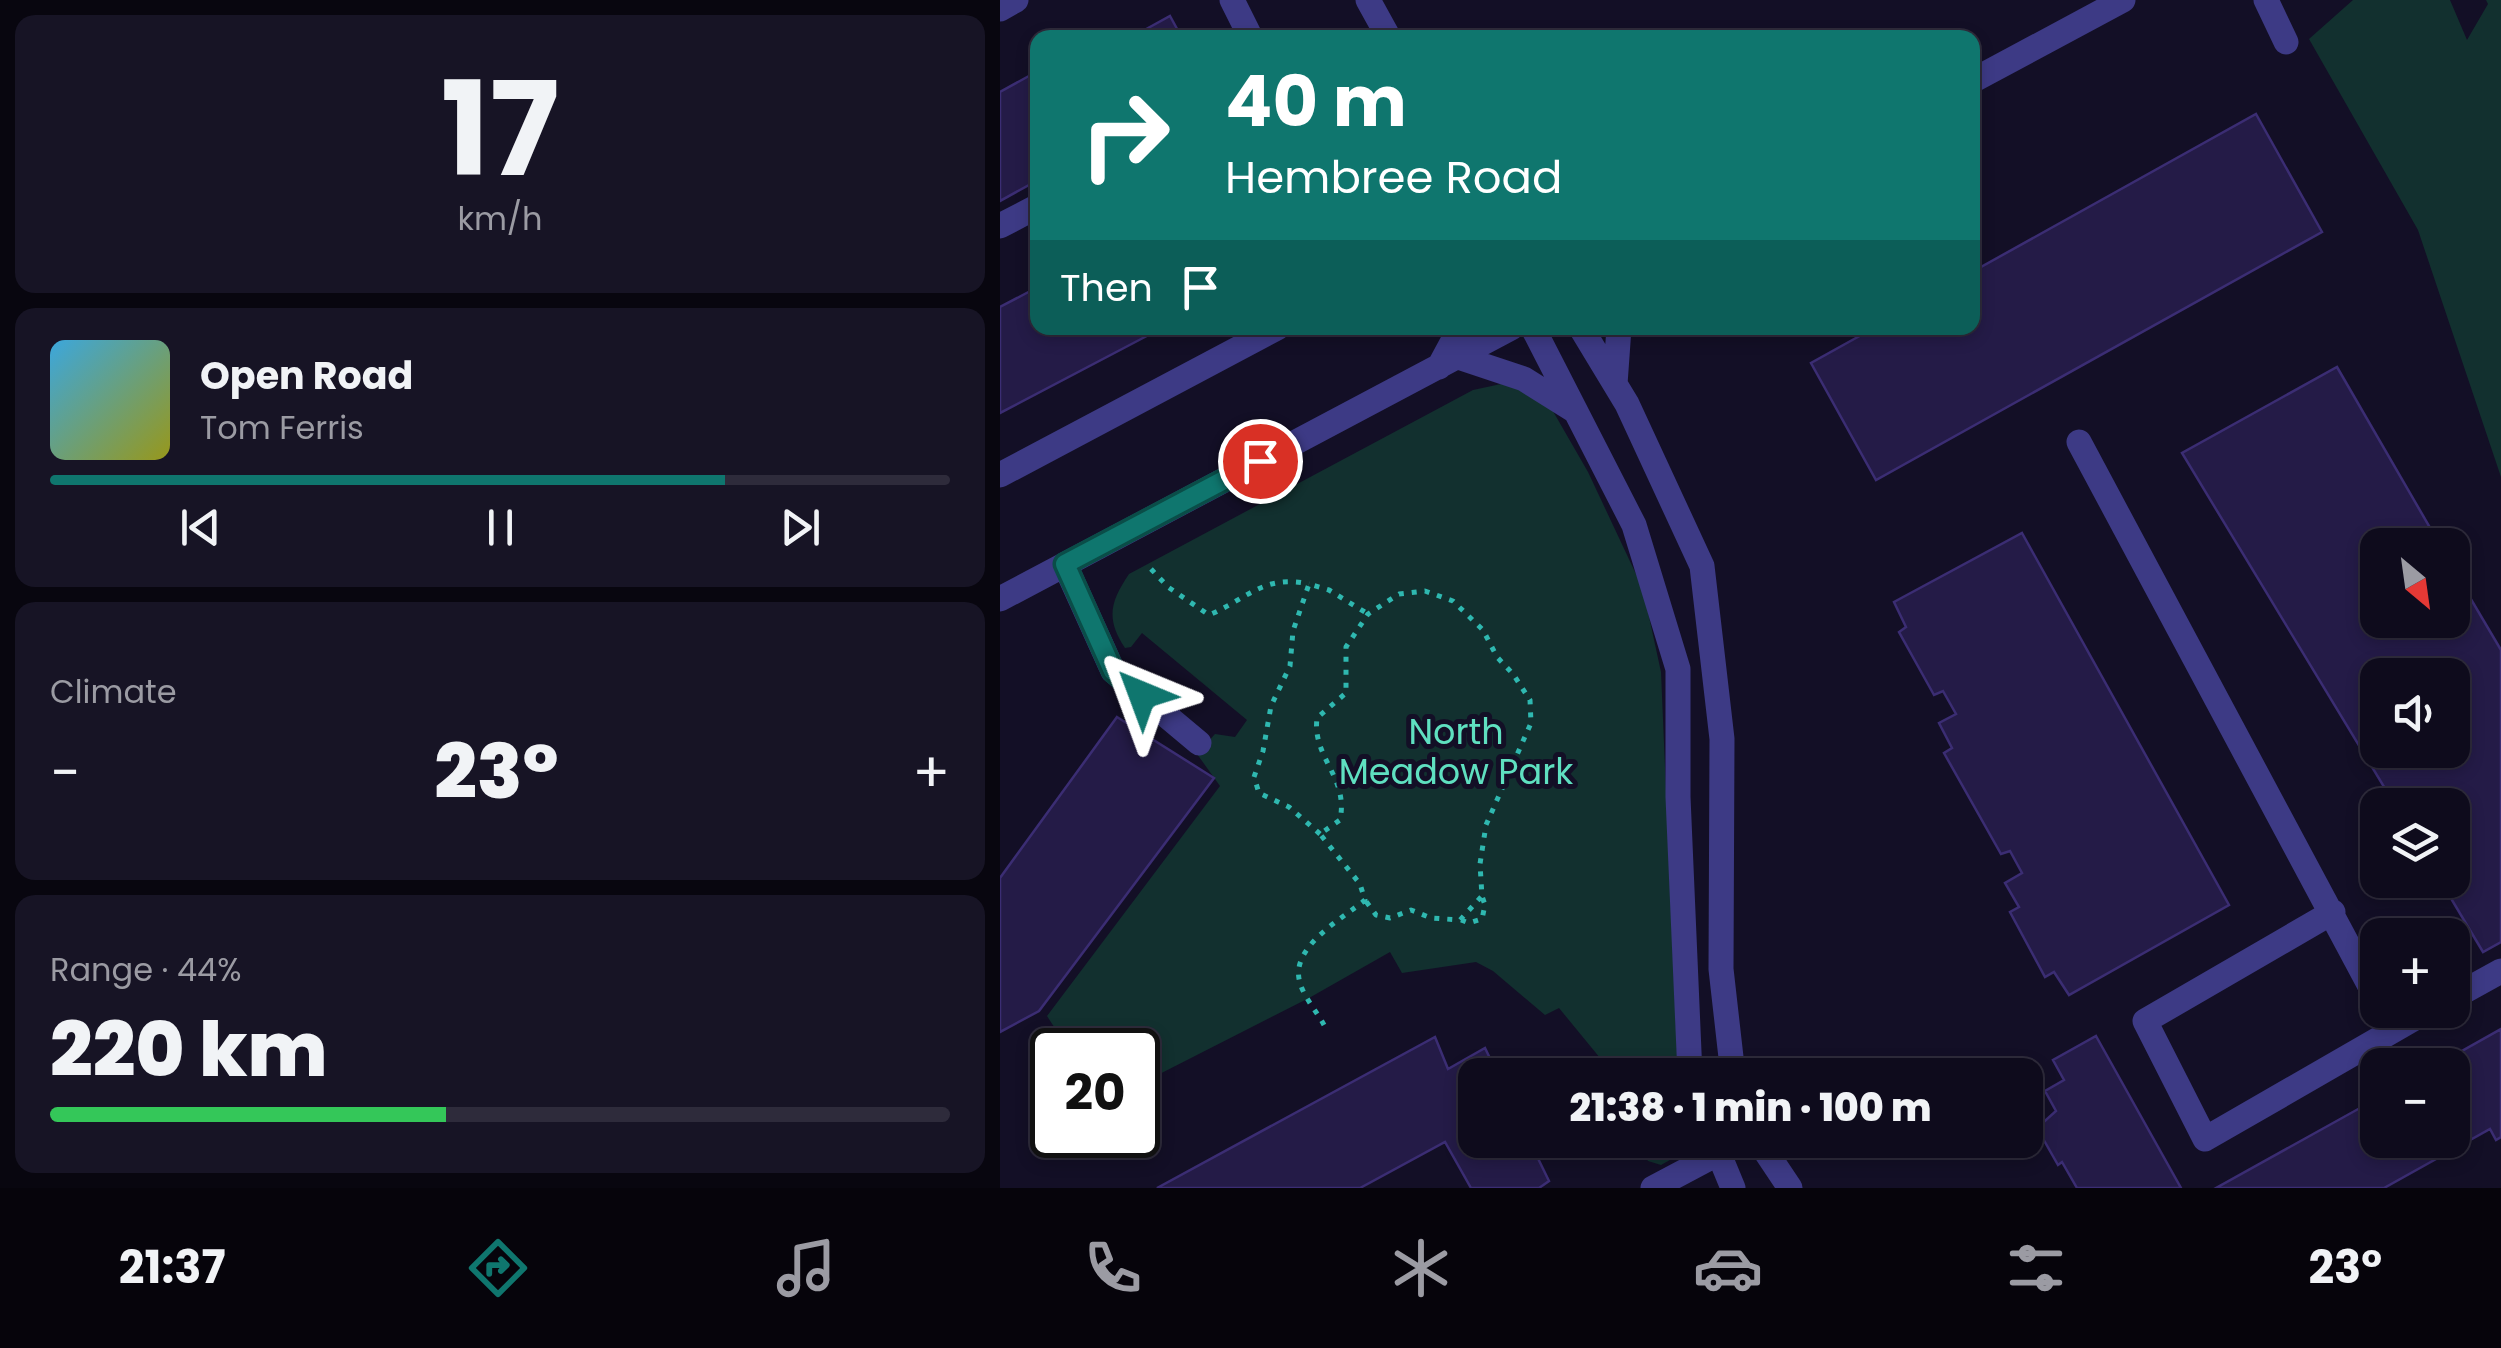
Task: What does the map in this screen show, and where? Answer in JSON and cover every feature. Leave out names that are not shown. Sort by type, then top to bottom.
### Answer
[{"type":"street","points":[[1000,9],[1016,0]]},
{"type":"street","points":[[1232,0],[1247,30]]},
{"type":"street","points":[[1368,0],[1385,30]]},
{"type":"street","points":[[1980,77],[2123,0]]},
{"type":"street","points":[[2266,0],[2286,42]]},
{"type":"street","points":[[1000,226],[1030,210]]},
{"type":"street","points":[[1000,476],[1265,335]]},
{"type":"street","points":[[1448,362],[1458,335]]},
{"type":"street","points":[[1000,599],[1498,335]]},
{"type":"street","points":[[1536,335],[1634,525],[1678,669],[1678,796],[1689,1058]]},
{"type":"street","points":[[1585,335],[1628,404],[1702,566],[1722,738],[1720,969],[1731,1058]]},
{"type":"street","points":[[1615,384],[1618,335]]},
{"type":"street","points":[[1448,362],[1524,379],[1575,411]]},
{"type":"street","points":[[2079,442],[2360,965]]},
{"type":"street","points":[[1065,564],[1113,671],[1199,743]]},
{"type":"street","points":[[2333,912],[2145,1021],[2205,1139],[2375,1028]]},
{"type":"street","points":[[2470,988],[2501,972]]},
{"type":"street","points":[[1653,1188],[1699,1158]]},
{"type":"street","points":[[1721,1158],[1733,1188]]},
{"type":"street","points":[[1770,1158],[1790,1188]]},
{"type":"path","points":[[1151,570],[1168,587],[1209,615],[1266,584],[1282,580],[1330,590],[1368,614]]},
{"type":"path","points":[[1309,584],[1293,632],[1290,666],[1270,706],[1263,751],[1254,777],[1259,793],[1289,807],[1320,834],[1360,884],[1365,900],[1376,914],[1390,918],[1412,910],[1431,918],[1470,923],[1482,919],[1485,905],[1480,864],[1486,825],[1531,723],[1530,700],[1483,630],[1453,601],[1425,591],[1400,594],[1368,614],[1346,647],[1346,692],[1317,718],[1315,733],[1344,800],[1340,820],[1320,834]]},
{"type":"path","points":[[1460,920],[1482,896]]},
{"type":"path","points":[[1324,1025],[1300,982],[1300,958],[1365,900]]},
{"type":"green space","points":[[2353,0],[2450,0],[2467,40],[2488,4],[2486,0],[2501,0],[2501,477],[2418,230],[2309,39]]},
{"type":"green space","name":"North Meadow Park","points":[[1501,384],[1526,388],[1550,406],[1588,472],[1643,589],[1661,672],[1677,1058],[1600,1058],[1559,1008],[1545,1015],[1493,971],[1476,962],[1402,973],[1390,952],[1160,1074],[1160,1028],[1055,1028],[1047,1016],[1220,786],[1197,754],[1215,734],[1235,737],[1247,720],[1142,633],[1131,647],[1125,648],[1115,628],[1113,610],[1129,574],[1473,390]]},
{"type":"green space","points":[[1646,1158],[1674,1158],[1661,1165]]},
{"type":"building","points":[[1170,16],[1178,30],[1145,30]]},
{"type":"building","points":[[1030,75],[1030,184],[1000,201],[1000,92]]},
{"type":"building","points":[[2256,114],[2322,232],[1876,480],[1811,363],[1861,335],[1980,335],[1980,268]]},
{"type":"building","points":[[1030,291],[1030,335],[1149,335],[1000,413],[1000,307]]},
{"type":"building","points":[[2337,367],[2430,528],[2360,528],[2360,638],[2470,638],[2470,597],[2501,650],[2501,942],[2483,952],[2470,930],[2470,918],[2463,918],[2451,898],[2470,898],[2470,788],[2385,788],[2373,768],[2470,768],[2470,658],[2360,658],[2360,747],[2182,453]]},
{"type":"building","points":[[2022,533],[2229,905],[2069,995],[2054,972],[2045,977],[2010,912],[2019,907],[2005,883],[2022,873],[2010,851],[2001,854],[1944,753],[1952,748],[1939,723],[1956,714],[1943,691],[1934,695],[1899,632],[1906,627],[1894,602]]},
{"type":"building","points":[[1117,717],[1214,778],[1039,1011],[1000,1032],[1000,878]]},
{"type":"building","points":[[2501,1029],[2501,1137],[2496,1140],[2490,1129],[2470,1140],[2467,1048]]},
{"type":"building","points":[[2096,1036],[2181,1188],[2077,1188],[2043,1139],[2043,1123],[2056,1111],[2045,1091],[2064,1080],[2053,1060]]},
{"type":"building","points":[[1435,1037],[1448,1069],[1458,1063],[1458,1158],[1538,1158],[1549,1181],[1539,1188],[1471,1188],[1445,1142],[1360,1188],[1157,1188]]},
{"type":"building","points":[[1485,1048],[1490,1058],[1467,1058]]},
{"type":"building","points":[[2360,1108],[2360,1158],[2438,1158],[2384,1188],[2216,1188]]},
{"type":"route","points":[[1142,695],[1113,671],[1065,564],[1260,461]]}]
